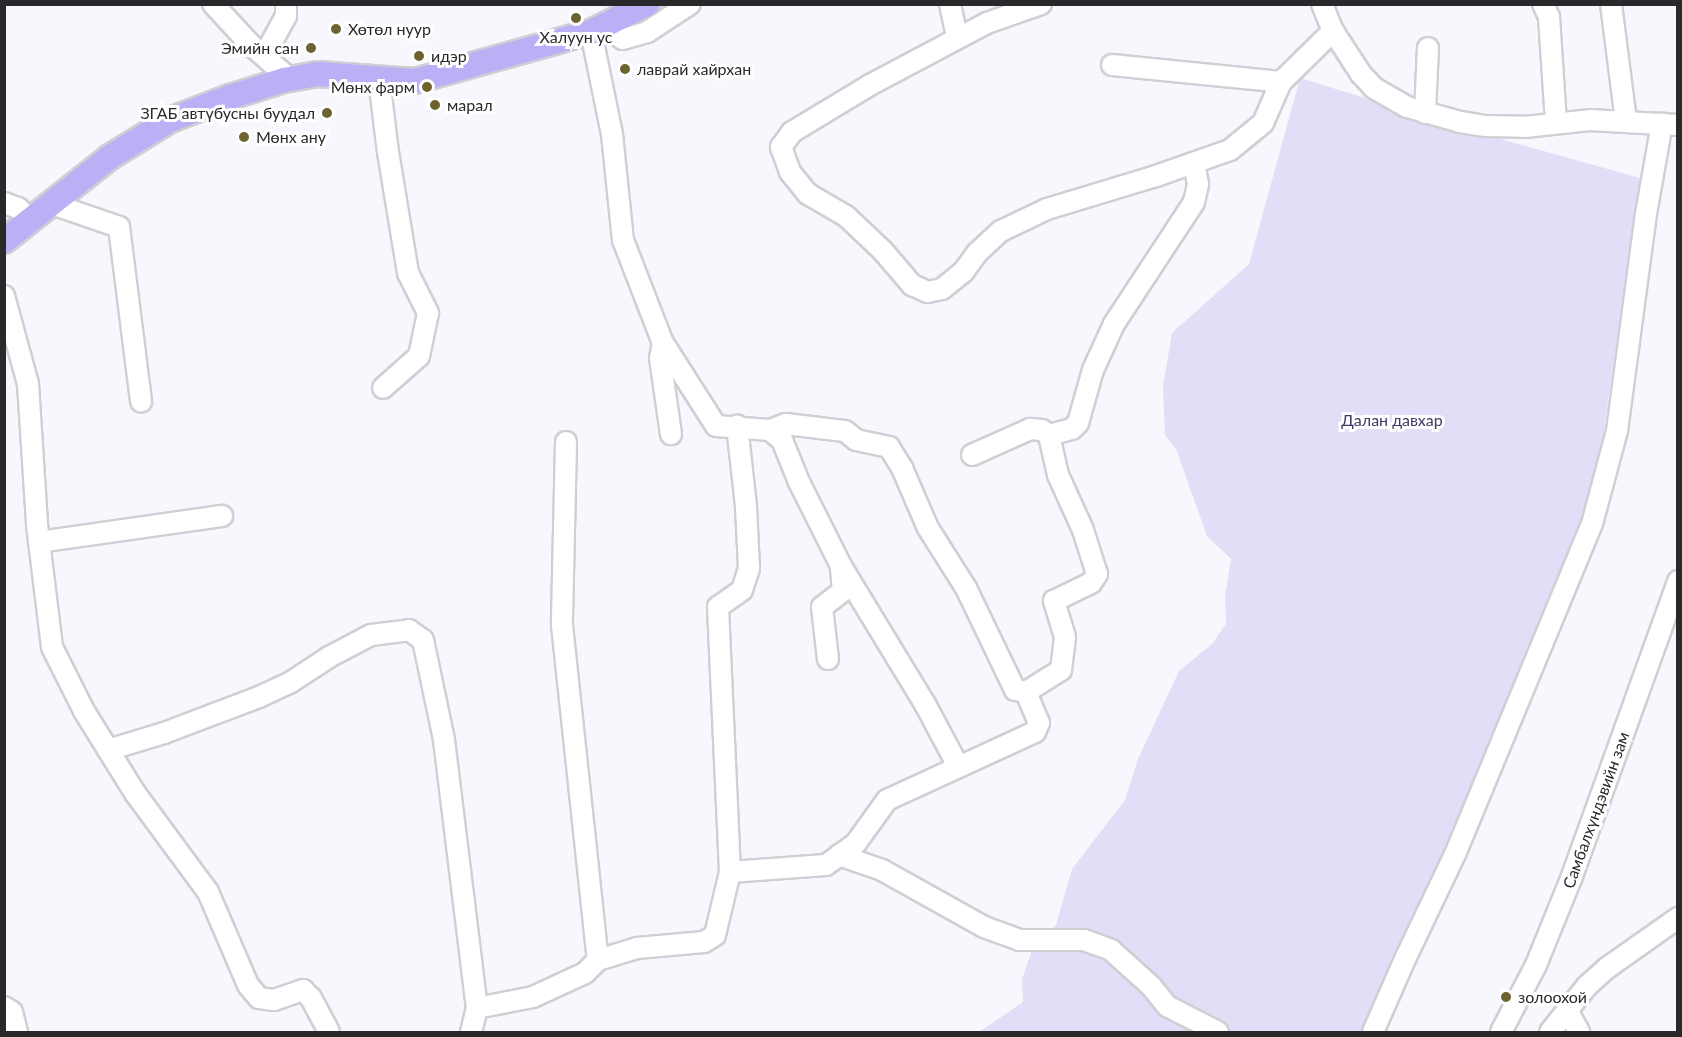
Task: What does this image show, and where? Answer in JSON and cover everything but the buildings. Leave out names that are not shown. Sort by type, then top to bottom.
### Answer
[{"type":"main road","points":[[4,241],[18,210],[52,204],[110,157],[170,120],[290,79],[318,74],[415,81],[601,27],[647,4]]},
{"type":"street","points":[[213,4],[290,79]]},
{"type":"street","points":[[264,56],[286,16],[286,4]]},
{"type":"street","points":[[601,27],[623,39],[647,32],[690,4]]},
{"type":"street","points":[[950,4],[957,37]]},
{"type":"street","points":[[1041,4],[987,23],[957,37],[870,85],[792,132],[781,147],[790,172],[808,194],[846,216],[884,251],[912,285],[928,292],[942,289],[964,271],[977,252],[1001,231],[1047,209],[1194,164],[1230,150],[1248,138],[1263,123],[1281,82],[1333,31]]},
{"type":"street","points":[[1322,4],[1333,31],[1361,74],[1374,88],[1407,107],[1486,126],[1525,127],[1556,122],[1670,124],[1646,214],[1617,431],[1592,524],[1456,852],[1373,1032]]},
{"type":"street","points":[[1543,4],[1549,17],[1556,122]]},
{"type":"street","points":[[1611,4],[1626,122]]},
{"type":"street","points":[[601,27],[623,240],[663,343],[716,426],[770,430],[786,424],[845,431],[856,440],[889,447],[902,468],[928,528],[966,588],[1015,690],[1026,692],[1060,670],[1065,637],[1054,601],[1091,583],[1097,574],[1083,530],[1058,475],[1049,435],[1042,430],[1030,429],[972,455]]},
{"type":"street","points":[[1425,113],[1428,48]]},
{"type":"street","points":[[1112,65],[1281,82]]},
{"type":"street","points":[[379,80],[387,152],[408,273],[428,313],[419,356],[383,388]]},
{"type":"street","points":[[1049,435],[1072,429],[1078,423],[1086,389],[1114,324],[1194,202],[1198,184],[1194,164]]},
{"type":"street","points":[[4,193],[18,210]]},
{"type":"street","points":[[52,204],[119,227],[141,402]]},
{"type":"street","points":[[4,296],[28,384],[39,542],[52,647],[84,711],[135,794],[208,892],[248,985],[258,998],[274,1000],[303,990],[329,1032]]},
{"type":"street","points":[[663,343],[660,358],[671,434]]},
{"type":"street","points":[[477,1008],[532,997],[585,973],[598,960],[637,948],[704,942],[715,935],[730,872],[718,607],[742,590],[749,568],[746,506],[737,426]]},
{"type":"street","points":[[770,430],[782,440],[799,482],[841,566],[925,704],[958,766]]},
{"type":"street","points":[[566,442],[562,626],[598,960]]},
{"type":"street","points":[[39,542],[222,516]]},
{"type":"street","points":[[828,659],[822,607],[843,591],[841,566]]},
{"type":"street","name":"Самбалхүндэвийн зам","points":[[1501,1032],[1536,965],[1571,879],[1677,581]]},
{"type":"street","points":[[108,750],[164,733],[259,697],[291,682],[371,635],[409,630],[423,640],[444,740],[477,1008],[471,1032]]},
{"type":"street","points":[[730,872],[826,865],[856,843],[887,800],[1035,732],[1039,723],[1026,692]]},
{"type":"street","points":[[839,855],[882,870],[984,927],[1019,940],[1084,940],[1111,950],[1150,986],[1167,1006],[1218,1032]]},
{"type":"street","points":[[1550,1032],[1567,1010],[1607,968],[1677,919]]},
{"type":"street","points":[[4,1007],[12,1012],[17,1032]]},
{"type":"street","points":[[1567,1010],[1579,1032]]},
{"type":"green space","name":"Далан давхар","points":[[1300,78],[1479,133],[1640,178],[1600,458],[1592,493],[1372,1032],[979,1032],[1023,1002],[1022,979],[1035,942],[1056,925],[1072,869],[1125,800],[1138,759],[1179,671],[1212,644],[1226,624],[1225,597],[1231,559],[1207,536],[1176,449],[1165,435],[1163,386],[1172,333],[1249,264]]},
{"type":"place","name":"Халуун ус","points":[[576,18]]},
{"type":"place","name":"Хөтөл нуур","points":[[336,29]]},
{"type":"place","name":"Эмийн сан","points":[[311,48]]},
{"type":"place","name":"идэр","points":[[419,56]]},
{"type":"place","name":"лаврай хайрхан","points":[[625,69]]},
{"type":"place","name":"Мөнх фарм","points":[[427,87]]},
{"type":"place","name":"марал","points":[[435,105]]},
{"type":"place","name":"ЗГАБ автүбусны буудал","points":[[327,113]]},
{"type":"place","name":"Мөнх ану","points":[[244,137]]},
{"type":"place","name":"золоохой","points":[[1506,997]]}]
